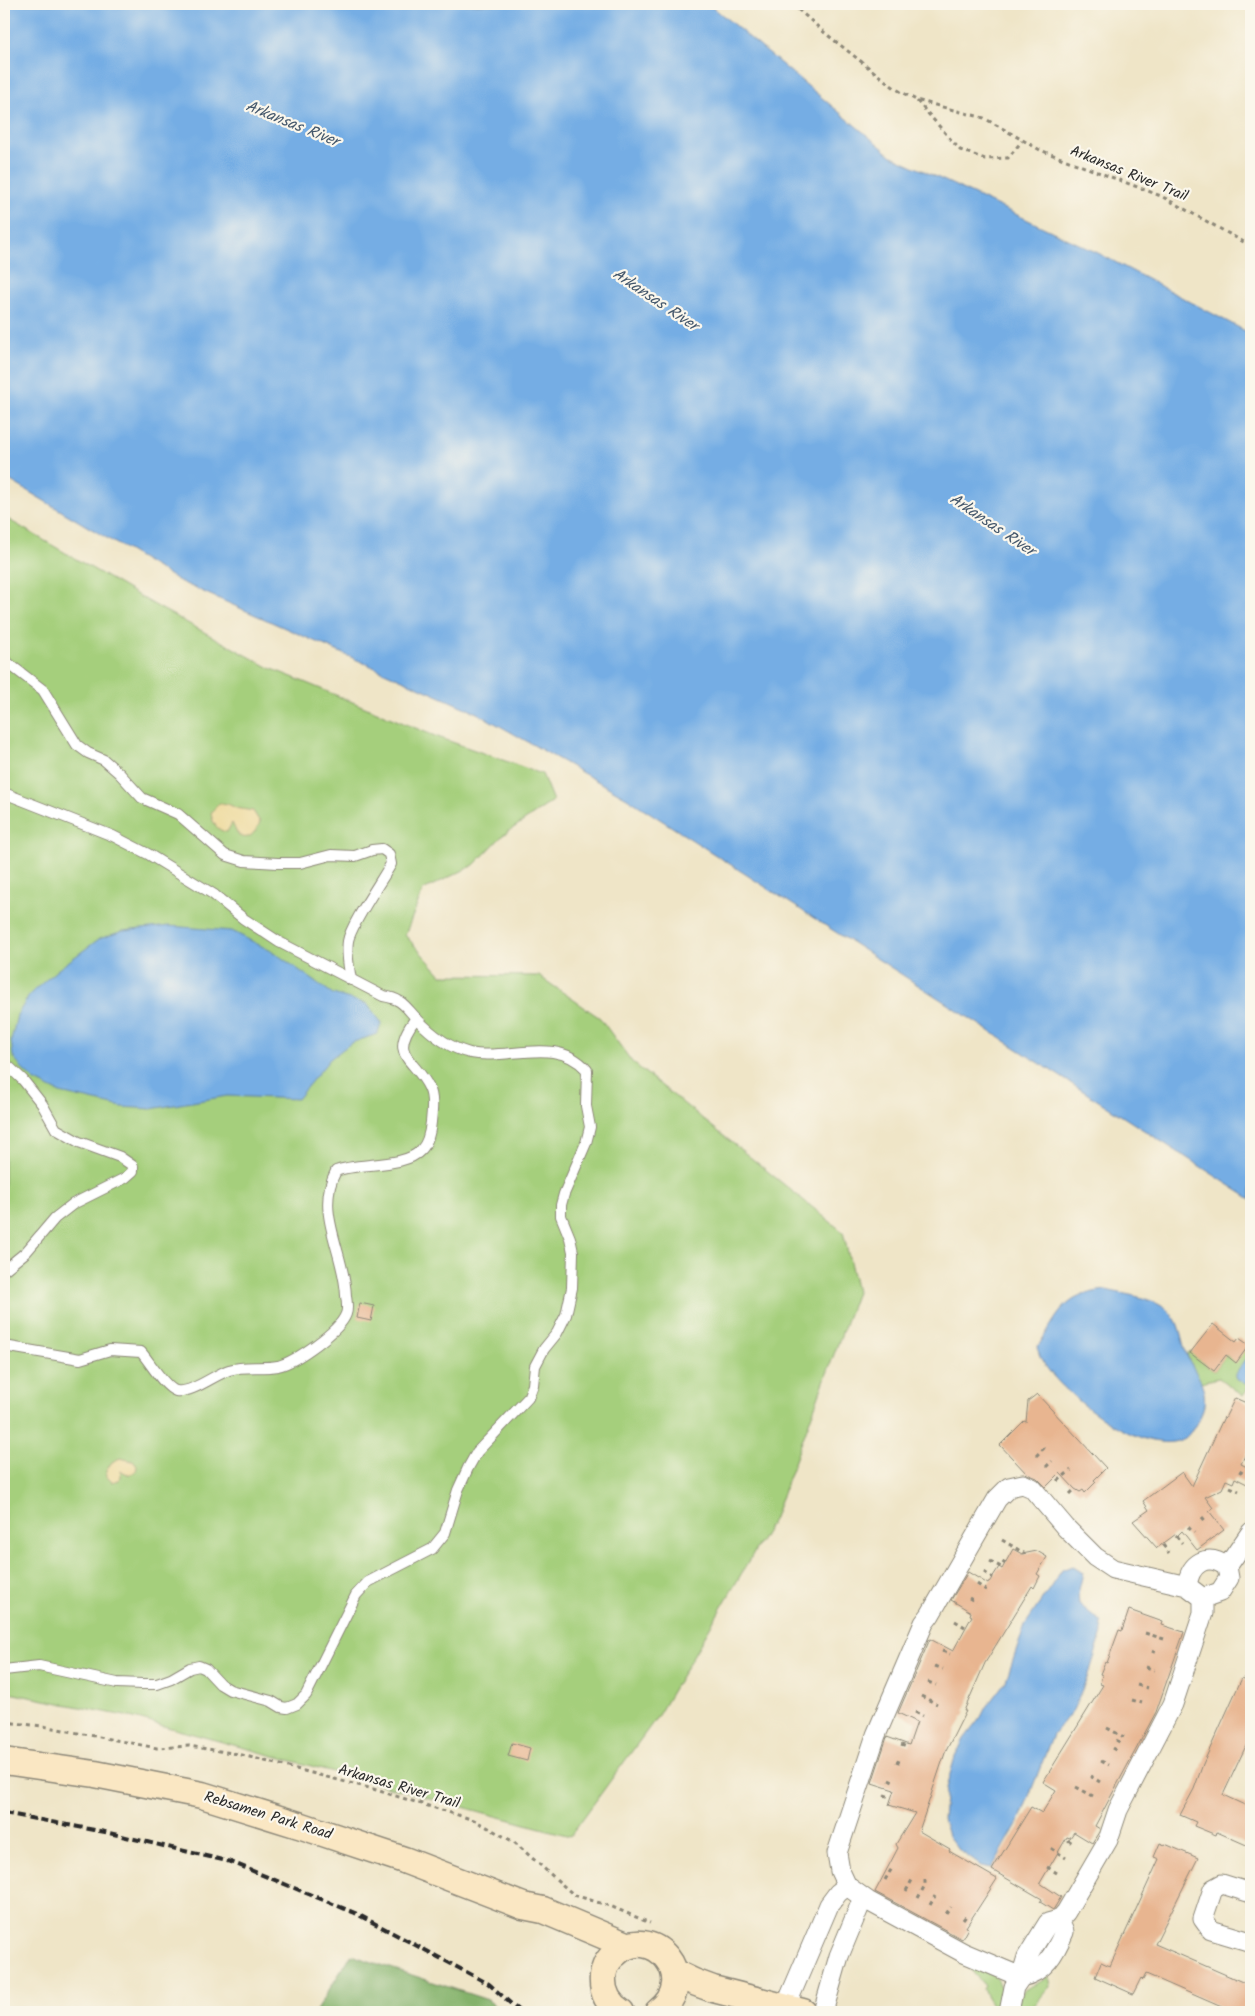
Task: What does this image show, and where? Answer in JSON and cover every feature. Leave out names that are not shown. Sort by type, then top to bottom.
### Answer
[{"type":"street","points":[[1009,2012],[1014,1987],[1021,1977],[1039,1971],[1064,1932],[1059,1920],[1066,1912],[1108,1840],[1118,1810],[1173,1704],[1203,1613],[1202,1598],[1187,1586],[1113,1569],[1095,1557],[1066,1528],[1032,1488],[1023,1484],[1009,1487],[997,1499],[924,1623],[876,1735],[837,1852],[840,1871],[847,1886],[863,1898],[964,1953],[1021,1977]]},
{"type":"street","points":[[1227,1567],[1251,1532]]},
{"type":"street","points":[[1187,1586],[1188,1575],[1201,1561],[1219,1561],[1227,1567],[1229,1578],[1220,1592],[1202,1598]]},
{"type":"street","name":"Rebsamen Park Road","points":[[4,1761],[96,1774],[202,1796],[302,1826],[404,1860],[523,1906],[543,1910],[626,1946],[649,1946],[659,1950],[667,1957],[675,1973]]},
{"type":"street","points":[[1251,1893],[1222,1884],[1213,1889],[1203,1918],[1211,1930],[1251,1942]]},
{"type":"street","points":[[788,2009],[829,1905],[838,1893],[847,1886]]},
{"type":"street","points":[[823,2012],[839,1956],[863,1898]]},
{"type":"street","name":"Rebsamen Park Road","points":[[523,1906],[538,1918],[581,1941],[604,1968]]},
{"type":"street","points":[[621,2012],[610,2004],[602,1984],[604,1968],[613,1956],[626,1946]]},
{"type":"street","points":[[812,1946],[839,1956]]},
{"type":"street","points":[[660,2011],[670,2000],[675,1988],[675,1973],[713,1989],[788,2009]]},
{"type":"street","points":[[660,2011],[689,2000],[788,2009]]},
{"type":"lane","points":[[4,660],[43,690],[77,745],[88,753],[104,760],[142,798],[178,814],[224,855],[244,860],[300,863],[331,855],[355,856],[372,850],[382,850],[389,854],[391,864],[348,939],[347,952],[351,980]]},
{"type":"lane","points":[[4,793],[114,836],[148,854],[213,894],[278,942],[383,996],[395,998],[407,1006],[416,1018],[450,1046],[471,1053],[495,1054],[535,1050],[557,1053],[581,1062],[587,1070],[586,1106],[590,1127],[586,1143],[564,1194],[561,1206],[560,1216],[570,1238],[574,1261],[572,1288],[566,1315],[557,1333],[544,1349],[535,1366],[533,1385],[528,1398],[494,1435],[484,1443],[472,1460],[458,1490],[445,1533],[432,1549],[368,1582],[356,1595],[306,1695],[297,1704],[288,1708],[230,1690],[220,1684],[206,1669],[199,1666],[190,1668],[158,1684],[117,1683],[39,1666],[4,1670]]},
{"type":"lane","points":[[4,1346],[80,1359],[93,1357],[110,1350],[141,1352],[165,1384],[176,1391],[187,1390],[228,1370],[243,1367],[276,1366],[289,1362],[334,1330],[343,1321],[347,1312],[346,1280],[329,1220],[328,1207],[331,1181],[336,1170],[345,1167],[380,1165],[408,1158],[420,1151],[429,1136],[432,1110],[430,1089],[424,1078],[409,1061],[404,1051],[405,1037],[416,1018]]},
{"type":"lane","points":[[4,1062],[23,1080],[42,1104],[56,1129],[78,1142],[120,1157],[133,1166],[133,1171],[125,1178],[73,1204],[55,1218],[26,1252],[4,1270]]},
{"type":"path","name":"Arkansas River Trail","points":[[792,4],[825,33],[896,89],[916,100],[984,118],[1040,150],[1162,196],[1251,246]]},
{"type":"path","name":"Arkansas River Trail","points":[[916,100],[960,150],[985,159],[1008,158],[1022,141]]},
{"type":"path","points":[[1247,1440],[1251,1442]]},
{"type":"path","points":[[1036,1456],[1047,1445]]},
{"type":"path","points":[[1245,1458],[1251,1461]]},
{"type":"path","points":[[1046,1467],[1052,1461]]},
{"type":"path","points":[[1058,1481],[1071,1470]]},
{"type":"path","points":[[1239,1471],[1245,1474]]},
{"type":"path","points":[[1230,1487],[1239,1491]]},
{"type":"path","points":[[1070,1494],[1075,1489]]},
{"type":"path","points":[[1202,1517],[1207,1523]]},
{"type":"path","points":[[1188,1527],[1194,1533]]},
{"type":"path","points":[[1176,1536],[1182,1544]]},
{"type":"path","points":[[1002,1540],[1024,1553]]},
{"type":"path","points":[[1163,1545],[1169,1553]]},
{"type":"path","points":[[990,1561],[1001,1567],[1005,1561]]},
{"type":"path","points":[[984,1572],[993,1578]]},
{"type":"path","points":[[977,1584],[986,1590]]},
{"type":"path","points":[[969,1598],[976,1602]]},
{"type":"path","points":[[955,1622],[965,1627]]},
{"type":"path","points":[[1146,1633],[1164,1640]]},
{"type":"path","points":[[942,1651],[950,1654]]},
{"type":"path","points":[[1152,1651],[1159,1654]]},
{"type":"path","points":[[935,1666],[943,1669]]},
{"type":"path","points":[[1146,1667],[1154,1670]]},
{"type":"path","points":[[928,1682],[936,1685]]},
{"type":"path","points":[[1137,1685],[1148,1688]]},
{"type":"path","points":[[922,1696],[937,1704]]},
{"type":"path","points":[[1132,1700],[1142,1703]]},
{"type":"path","points":[[914,1712],[922,1716]]},
{"type":"path","name":"Arkansas River Trail","points":[[4,1722],[42,1726],[156,1748],[190,1746],[238,1754],[372,1789],[474,1820],[514,1842],[574,1895],[610,1906],[652,1924]]},
{"type":"path","points":[[1107,1728],[1124,1737]]},
{"type":"path","points":[[1116,1740],[1121,1743]]},
{"type":"path","points":[[901,1745],[907,1747]]},
{"type":"path","points":[[1112,1748],[1117,1750]]},
{"type":"path","points":[[896,1760],[902,1762]]},
{"type":"path","points":[[1101,1761],[1109,1765]]},
{"type":"path","points":[[1090,1776],[1100,1782]]},
{"type":"path","points":[[889,1780],[895,1783]]},
{"type":"path","points":[[1076,1787],[1093,1796]]},
{"type":"path","points":[[884,1795],[890,1797]]},
{"type":"path","points":[[1068,1840],[1074,1844]]},
{"type":"path","points":[[1051,1848],[1066,1858]]},
{"type":"path","points":[[1047,1867],[1057,1873]]},
{"type":"path","points":[[886,1880],[892,1868]]},
{"type":"path","points":[[918,1898],[925,1885],[925,1877]]},
{"type":"path","points":[[906,1891],[912,1880]]},
{"type":"path","points":[[930,1905],[936,1896]]},
{"type":"path","points":[[946,1914],[951,1907]]},
{"type":"path","points":[[963,1920],[966,1916]]},
{"type":"green space","points":[[4,517],[158,607],[270,668],[435,736],[542,774],[553,801],[503,835],[474,865],[423,890],[405,935],[441,975],[539,976],[600,1018],[632,1062],[843,1232],[857,1292],[773,1520],[657,1717],[570,1836],[130,1717],[4,1692]]},
{"type":"green space","points":[[1250,1343],[1251,1385],[1243,1396],[1219,1378],[1200,1382],[1187,1355],[1190,1351],[1214,1371],[1226,1355],[1236,1362]]},
{"type":"green space","points":[[351,1955],[488,2000],[502,2012],[315,2012]]},
{"type":"green space","points":[[970,1964],[990,1973],[998,1980],[1004,2012],[995,2012],[983,1989],[985,1986],[969,1968]]},
{"type":"green space","points":[[1048,1975],[1050,1987],[1032,2008],[1015,2012],[1020,1996],[1024,1991],[1041,1982]]},
{"type":"sand","points":[[220,803],[253,811],[260,822],[252,835],[242,837],[238,834],[232,823],[227,832],[218,828],[214,823],[211,813]]},
{"type":"sand","points":[[120,1458],[133,1461],[137,1466],[136,1471],[130,1475],[121,1471],[119,1480],[112,1482],[107,1477],[106,1470],[112,1462]]},
{"type":"water","name":"Arkansas River","points":[[4,4],[709,4],[892,156],[1098,253],[1251,334],[1251,1199],[627,798],[477,713],[181,582],[4,477]]},
{"type":"water","points":[[169,926],[232,931],[275,953],[333,994],[367,1004],[382,1023],[377,1034],[351,1043],[330,1059],[297,1099],[227,1096],[151,1109],[122,1107],[60,1093],[34,1080],[23,1070],[13,1056],[11,1041],[17,1015],[31,993],[57,970],[99,939],[123,931]]},
{"type":"water","points":[[1106,1290],[1157,1304],[1173,1316],[1178,1325],[1186,1354],[1202,1384],[1205,1398],[1200,1418],[1185,1438],[1168,1442],[1149,1440],[1106,1421],[1068,1391],[1053,1376],[1042,1360],[1037,1348],[1063,1308],[1080,1296]]},
{"type":"water","points":[[1251,1352],[1251,1379],[1248,1384],[1245,1384],[1235,1377],[1235,1374]]},
{"type":"water","points":[[1072,1566],[1083,1573],[1078,1594],[1079,1604],[1100,1621],[1102,1633],[1090,1671],[1073,1710],[1053,1735],[1020,1819],[992,1868],[981,1866],[959,1850],[948,1836],[943,1819],[946,1788],[955,1757],[964,1739],[1006,1681],[1025,1625],[1062,1570]]},
{"type":"building","points":[[360,1303],[374,1306],[371,1321],[357,1318]]},
{"type":"building","points":[[1213,1324],[1236,1342],[1239,1338],[1249,1345],[1236,1363],[1226,1355],[1214,1371],[1190,1353]]},
{"type":"building","points":[[1037,1394],[1106,1468],[1085,1493],[1083,1490],[1080,1492],[1075,1489],[1060,1473],[1046,1487],[1037,1478],[1027,1474],[1000,1445],[1024,1421],[1026,1422],[1028,1401]]},
{"type":"building","points":[[1235,1398],[1251,1405],[1251,1443],[1241,1464],[1251,1469],[1251,1486],[1235,1478],[1233,1483],[1226,1480],[1222,1489],[1205,1497],[1213,1508],[1209,1511],[1224,1530],[1197,1550],[1182,1531],[1157,1548],[1133,1521],[1149,1510],[1143,1501],[1182,1472],[1192,1486],[1224,1417]]},
{"type":"building","points":[[1013,1549],[1022,1554],[1037,1551],[1047,1557],[1037,1574],[1040,1576],[1034,1588],[1032,1586],[985,1663],[964,1711],[966,1711],[945,1753],[919,1831],[997,1879],[966,1927],[968,1928],[962,1939],[875,1892],[898,1848],[896,1844],[915,1813],[889,1805],[894,1790],[872,1783],[887,1737],[909,1745],[917,1722],[898,1713],[930,1639],[953,1651],[972,1616],[970,1615],[971,1612],[951,1600],[968,1572],[988,1584],[999,1567],[1002,1569]]},
{"type":"building","points":[[1129,1610],[1163,1622],[1162,1625],[1184,1632],[1156,1712],[1095,1826],[1100,1829],[1099,1832],[1092,1843],[1074,1832],[1070,1838],[1067,1837],[1040,1883],[1061,1897],[1053,1910],[1040,1902],[1042,1899],[992,1870],[1031,1807],[1042,1813],[1056,1790],[1043,1782],[1103,1685],[1100,1684],[1102,1675],[1100,1674],[1105,1662],[1107,1663],[1119,1630],[1122,1631]]},
{"type":"building","points":[[1242,1678],[1251,1682],[1251,1735],[1223,1795],[1251,1808],[1251,1847],[1217,1832],[1216,1835],[1194,1826],[1196,1822],[1180,1815],[1194,1789],[1203,1764]]},
{"type":"building","points":[[512,1743],[530,1748],[527,1761],[508,1756]]},
{"type":"building","points":[[1160,1843],[1198,1858],[1155,1944],[1247,1984],[1251,1987],[1251,2012],[1233,2012],[1146,1974],[1143,1980],[1141,1978],[1133,1994],[1095,1977],[1101,1962],[1110,1966],[1159,1859],[1154,1857]]},
{"type":"railway","points":[[4,1813],[105,1832],[231,1862],[355,1913],[489,1984],[520,2012]]}]
